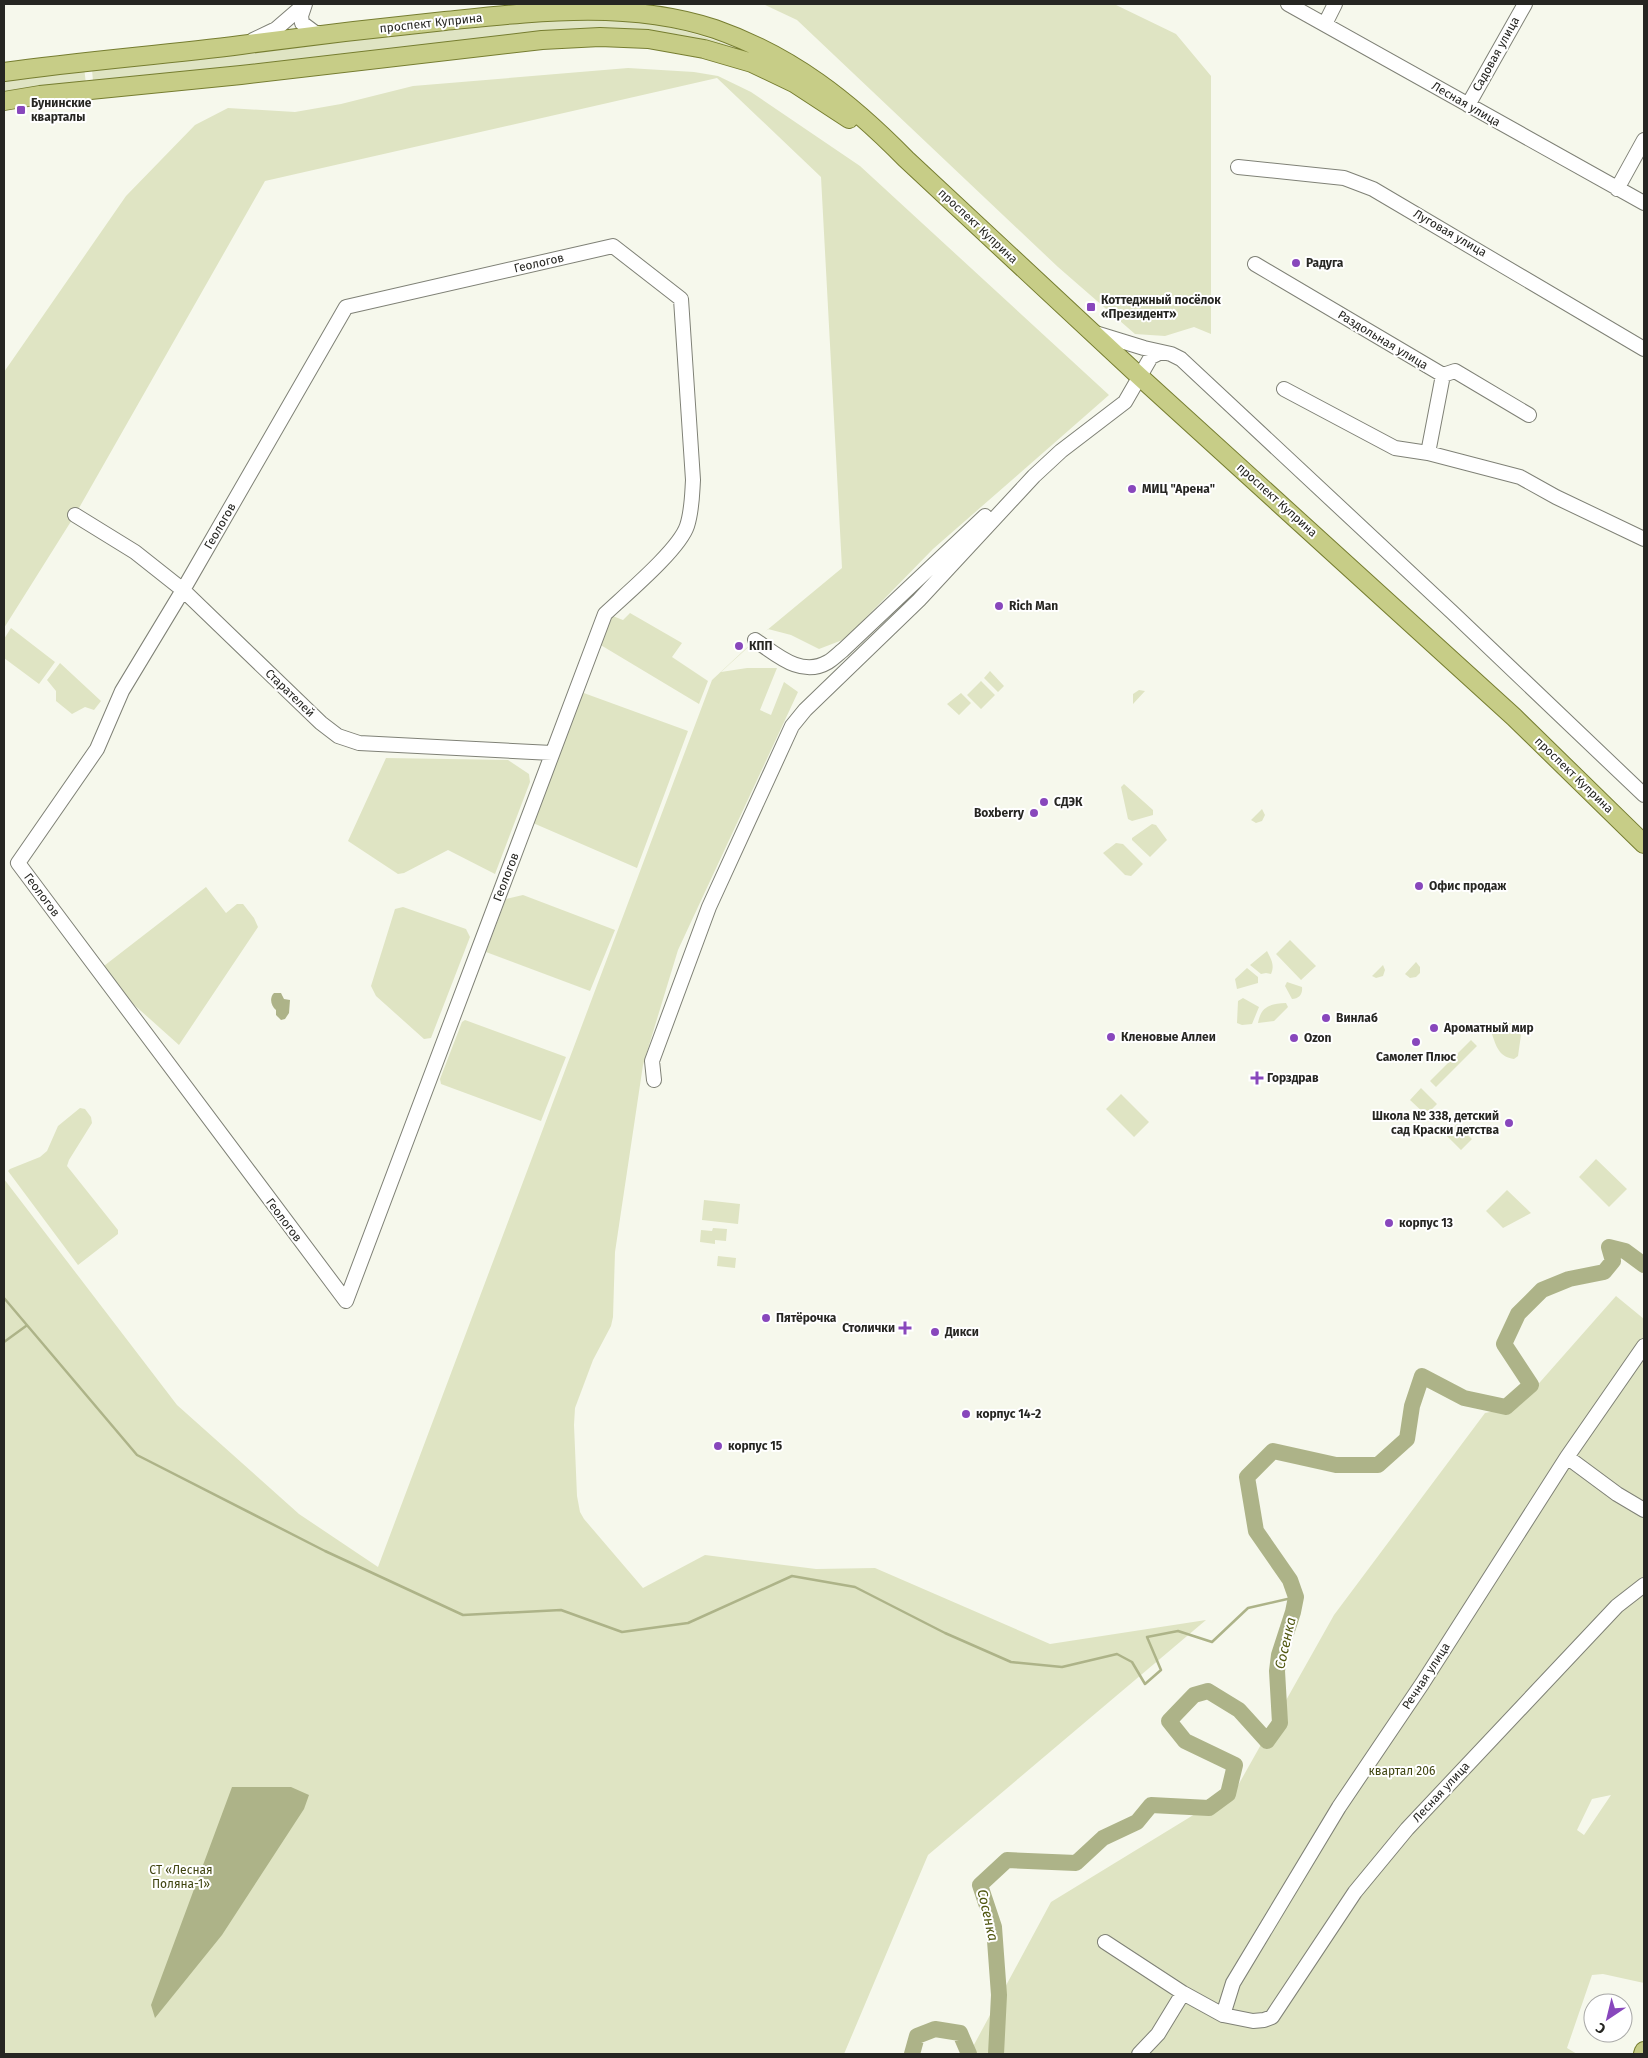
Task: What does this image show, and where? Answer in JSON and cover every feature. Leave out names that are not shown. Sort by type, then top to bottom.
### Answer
[{"type":"main road","name":"проспект Куприна","points":[[4,72],[324,34],[551,10],[608,10],[656,14],[713,28],[762,48],[803,70],[845,101],[874,126],[906,159],[1139,376],[1514,717],[1644,844]]},
{"type":"main road","name":"проспект Куприна","points":[[4,101],[48,94],[240,75],[542,40],[600,37],[648,39],[712,51],[752,63],[794,83],[835,109],[906,159]]},
{"type":"street","points":[[238,45],[259,38],[276,29],[305,4],[301,16],[302,22],[314,32],[324,34]]},
{"type":"street","name":"Лесная улица","points":[[1288,4],[1644,203]]},
{"type":"street","points":[[1325,24],[1335,4]]},
{"type":"street","name":"Садовая улица","points":[[1468,105],[1525,4]]},
{"type":"street","points":[[1617,189],[1644,140]]},
{"type":"street","name":"Луговая улица","points":[[1238,167],[1344,178],[1373,188],[1644,349]]},
{"type":"street","name":"Геологов","points":[[613,246],[681,299],[693,480],[692,509],[686,528],[674,547],[605,614],[552,754],[346,1301],[18,863],[97,749],[116,702],[183,590],[346,307],[613,246]]},
{"type":"street","name":"Раздольная улица","points":[[1255,264],[1443,375],[1428,453]]},
{"type":"street","points":[[1092,332],[1170,354],[1189,366],[1644,795]]},
{"type":"street","points":[[654,1080],[652,1061],[709,907],[792,726],[805,710],[918,600],[1023,487],[1061,451],[1124,402],[1150,357],[1161,352]]},
{"type":"street","points":[[1443,375],[1456,371],[1528,415]]},
{"type":"street","points":[[1284,389],[1395,448],[1428,453],[1520,477],[1556,497],[1644,539]]},
{"type":"street","points":[[755,640],[786,661],[798,666],[810,668],[827,663],[998,504],[1004,509]]},
{"type":"street","name":"Старателей","points":[[75,515],[135,552],[183,590],[321,723],[338,736],[359,743],[552,754]]},
{"type":"street","name":"Речная улица","points":[[1223,2015],[1233,1983],[1334,1816],[1422,1684],[1567,1457],[1644,1346]]},
{"type":"street","points":[[1567,1457],[1617,1494],[1644,1510]]},
{"type":"street","name":"Лесная улица","points":[[1223,2015],[1253,2020],[1264,2020],[1272,2017],[1355,1892],[1407,1830],[1616,1606],[1644,1585]]},
{"type":"street","points":[[1105,1942],[1183,1993],[1223,2015]]},
{"type":"street","points":[[1139,2054],[1158,2034],[1183,1993]]},
{"type":"green space","points":[[763,4],[1114,4],[1176,34],[1211,76],[1211,334],[1194,327],[1165,336],[1135,334],[1058,267],[797,20]]},
{"type":"green space","points":[[548,20],[610,20],[647,23],[702,36],[754,55],[681,35],[646,30],[605,28],[547,31],[93,82],[92,69],[392,35]]},
{"type":"green space","points":[[84,67],[86,84],[4,95],[4,77]]},
{"type":"green space","points":[[628,68],[694,72],[718,76],[751,92],[860,166],[1109,395],[933,549],[845,639],[819,649],[791,635],[768,629],[842,568],[821,177],[717,78],[265,181],[75,515],[4,628],[4,372],[126,196],[195,125],[228,108],[295,112],[341,104],[413,86]]},
{"type":"green space","points":[[630,613],[682,643],[672,657],[708,681],[699,704],[599,644],[610,615],[623,620]]},
{"type":"green space","points":[[11,628],[55,662],[39,684],[4,658],[4,639]]},
{"type":"green space","name":"СТ «Лесная Поляна-1»","points":[[765,632],[721,672],[747,668],[777,668],[760,710],[771,715],[784,682],[798,692],[678,950],[643,1065],[615,1252],[613,1317],[611,1326],[593,1360],[575,1408],[577,1496],[580,1512],[643,1588],[705,1555],[816,1569],[875,1568],[1050,1644],[1206,1620],[928,1855],[844,2054],[4,2054],[4,1179],[177,1405],[299,1514],[378,1567],[712,680]]},
{"type":"green space","points":[[60,663],[101,701],[94,710],[85,707],[72,714],[56,701],[56,691],[47,680]]},
{"type":"green space","points":[[990,671],[1004,686],[998,692],[984,678]]},
{"type":"green space","points":[[981,681],[995,695],[981,709],[967,695]]},
{"type":"green space","points":[[1139,690],[1145,691],[1133,704],[1133,694]]},
{"type":"green space","points":[[581,692],[688,731],[637,868],[533,823]]},
{"type":"green space","points":[[961,693],[971,703],[959,715],[947,704]]},
{"type":"green space","points":[[386,758],[508,760],[529,774],[530,782],[495,874],[448,850],[404,873],[398,874],[348,841]]},
{"type":"green space","points":[[1124,784],[1153,810],[1153,815],[1132,821],[1128,819],[1121,787]]},
{"type":"green space","points":[[1262,809],[1265,815],[1262,821],[1256,823],[1251,820]]},
{"type":"green space","points":[[1152,824],[1156,825],[1167,840],[1150,857],[1132,838]]},
{"type":"green space","points":[[1116,843],[1123,844],[1143,864],[1131,876],[1125,875],[1103,853]]},
{"type":"green space","points":[[206,887],[226,913],[237,904],[243,904],[254,918],[258,927],[179,1045],[122,994],[100,969]]},
{"type":"green space","points":[[523,895],[615,930],[590,991],[486,952],[506,899]]},
{"type":"green space","points":[[403,907],[466,929],[470,937],[431,1038],[424,1039],[376,996],[371,986],[395,909]]},
{"type":"green space","points":[[1290,940],[1316,966],[1301,980],[1276,954]]},
{"type":"green space","points":[[1267,951],[1273,968],[1271,974],[1261,974],[1250,965]]},
{"type":"green space","points":[[1416,962],[1420,967],[1420,973],[1416,977],[1410,978],[1405,974]]},
{"type":"green space","points":[[1383,965],[1385,970],[1383,976],[1376,978],[1372,976]]},
{"type":"green space","points":[[1247,968],[1258,977],[1258,983],[1237,989],[1235,979]]},
{"type":"green space","points":[[1287,982],[1302,987],[1299,997],[1292,999],[1285,986]]},
{"type":"green space","points":[[1243,998],[1259,1007],[1252,1024],[1242,1025],[1237,1023],[1238,1001]]},
{"type":"green space","points":[[1286,1003],[1288,1007],[1274,1021],[1258,1023],[1264,1009],[1271,1005]]},
{"type":"green space","points":[[465,1020],[566,1057],[541,1121],[441,1084],[440,1079],[462,1022]]},
{"type":"green space","points":[[1507,1022],[1512,1024],[1521,1035],[1518,1056],[1514,1059],[1502,1053],[1497,1047],[1492,1034],[1497,1027]]},
{"type":"green space","points":[[1471,1040],[1477,1046],[1436,1087],[1430,1081]]},
{"type":"green space","points":[[1421,1088],[1437,1104],[1426,1115],[1410,1100]]},
{"type":"green space","points":[[1121,1094],[1149,1122],[1134,1137],[1106,1109]]},
{"type":"green space","points":[[80,1108],[85,1109],[91,1117],[92,1123],[67,1166],[118,1230],[118,1234],[78,1265],[8,1171],[40,1157],[47,1151],[58,1126]]},
{"type":"green space","points":[[1457,1124],[1472,1139],[1461,1150],[1446,1135]]},
{"type":"green space","points":[[1596,1159],[1627,1189],[1609,1207],[1579,1177]]},
{"type":"green space","points":[[1507,1190],[1531,1213],[1503,1228],[1486,1211]]},
{"type":"green space","points":[[704,1200],[740,1204],[738,1224],[702,1220]]},
{"type":"green space","points":[[713,1228],[727,1229],[726,1241],[715,1240],[715,1244],[700,1242],[701,1230],[712,1231]]},
{"type":"green space","points":[[718,1256],[736,1258],[735,1268],[717,1266]]},
{"type":"green space","name":"квартал 206","points":[[1616,1296],[1644,1319],[1644,1983],[1603,1974],[1592,1975],[1586,1993],[1583,1993],[1583,2001],[1567,2048],[1577,2054],[1149,2054],[1142,2050],[1138,2054],[969,2054],[1051,1902],[1236,1789],[1334,1615],[1485,1413],[1519,1406]],"holes":[[[1611,1795],[1584,1835],[1577,1830],[1592,1799]]]},
{"type":"shaded area","points":[[274,993],[281,993],[284,999],[290,1000],[289,1013],[285,1019],[281,1020],[276,1015],[276,1010],[271,1002]]},
{"type":"shaded area","points":[[232,1787],[291,1787],[309,1795],[304,1809],[222,1935],[155,2018],[151,2005]]},
{"type":"waterway","name":"Сосенка","points":[[996,2054],[999,1995],[994,1927],[980,1885],[1007,1860],[1076,1863],[1103,1838],[1137,1822],[1151,1805],[1209,1808],[1228,1794],[1235,1765],[1185,1741],[1169,1721],[1194,1695],[1208,1691],[1239,1710],[1267,1741],[1280,1723],[1277,1671],[1279,1655],[1296,1597],[1290,1580],[1256,1531],[1247,1477],[1273,1451],[1336,1465],[1378,1465],[1407,1439],[1412,1406],[1422,1376],[1464,1398],[1506,1407],[1531,1385],[1504,1344],[1518,1314],[1542,1290],[1569,1279],[1604,1272],[1613,1261],[1609,1247],[1625,1251],[1644,1265]]},
{"type":"waterway","points":[[4,1298],[137,1455],[325,1551],[463,1615],[561,1610],[622,1632],[688,1623],[792,1576],[855,1587],[945,1633],[1011,1662],[1062,1667],[1117,1654],[1132,1662],[1145,1684],[1161,1670],[1147,1637],[1178,1631],[1212,1642],[1248,1608],[1296,1597]]},
{"type":"waterway","points":[[4,1342],[26,1326]]},
{"type":"waterway","name":"Сосенка","points":[[912,2054],[917,2036],[935,2029],[960,2033],[969,2054]]},
{"type":"place","name":"Бунинские кварталы","points":[[21,110]]},
{"type":"place","name":"Радуга","points":[[1296,263]]},
{"type":"place","name":"Коттеджный посёлок «Президент»","points":[[1091,307]]},
{"type":"place","name":"МИЦ \"Арена\"","points":[[1132,489]]},
{"type":"place","name":"Rich Man","points":[[999,606]]},
{"type":"place","name":"КПП","points":[[739,646]]},
{"type":"place","name":"СДЭК","points":[[1044,802]]},
{"type":"place","name":"Boxberry","points":[[1034,813]]},
{"type":"place","name":"Офис продаж","points":[[1419,886]]},
{"type":"place","name":"Винлаб","points":[[1326,1018]]},
{"type":"place","name":"Ароматный мир","points":[[1434,1028]]},
{"type":"place","name":"Кленовые Аллеи","points":[[1111,1037]]},
{"type":"place","name":"Ozon","points":[[1294,1038]]},
{"type":"place","name":"Самолет Плюс","points":[[1416,1042]]},
{"type":"place","name":"Горздрав","points":[[1257,1078]]},
{"type":"place","name":"Школа № 338, детский сад Краски детства","points":[[1509,1123]]},
{"type":"place","name":"корпус 13","points":[[1389,1223]]},
{"type":"place","name":"Пятёрочка","points":[[766,1318]]},
{"type":"place","name":"Столички","points":[[905,1328]]},
{"type":"place","name":"Дикси","points":[[935,1332]]},
{"type":"place","name":"корпус 14-2","points":[[966,1414]]},
{"type":"place","name":"корпус 15","points":[[718,1446]]}]
